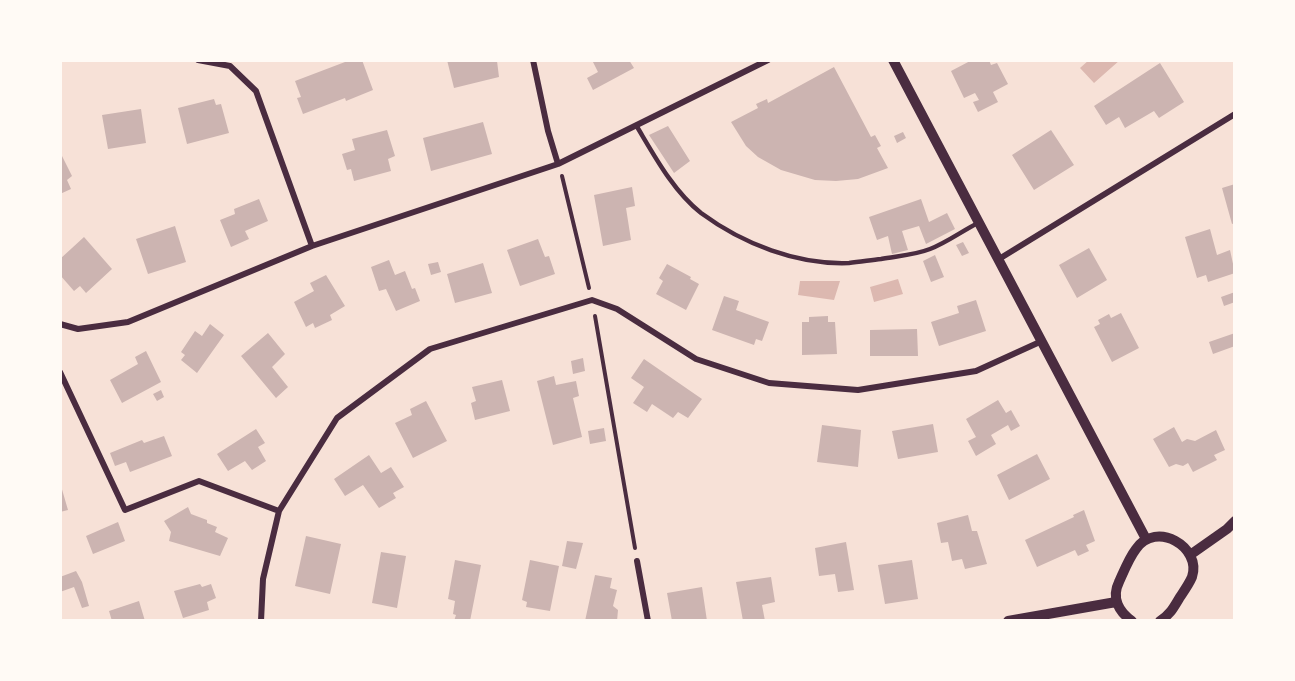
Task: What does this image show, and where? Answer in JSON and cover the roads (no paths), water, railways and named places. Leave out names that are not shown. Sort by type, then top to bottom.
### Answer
[{"type":"street","points":[[198,60],[230,66],[256,91],[312,246]]},
{"type":"street","points":[[533,60],[548,131],[558,164]]},
{"type":"street","points":[[60,324],[78,329],[128,322],[312,246],[558,164],[768,60]]},
{"type":"street","points":[[893,60],[1146,539]]},
{"type":"street","points":[[999,259],[1235,114]]},
{"type":"street","points":[[261,621],[263,579],[279,512],[337,418],[430,349],[592,300],[617,309],[696,359],[769,383],[858,390],[976,371],[1042,341]]},
{"type":"street","points":[[60,372],[125,510],[199,481],[279,512]]},
{"type":"street","points":[[1190,555],[1235,521]]},
{"type":"street","points":[[1132,621],[1123,615],[1116,602],[1116,588],[1136,548],[1146,539],[1158,536],[1171,538],[1190,555],[1193,565],[1192,577],[1168,616],[1160,621]]},
{"type":"street","points":[[637,561],[648,621]]},
{"type":"street","points":[[1008,621],[1116,602]]},
{"type":"lane","points":[[636,125],[675,184],[701,212],[752,243],[780,254],[820,262],[849,263],[904,256],[931,249],[979,222]]}]
